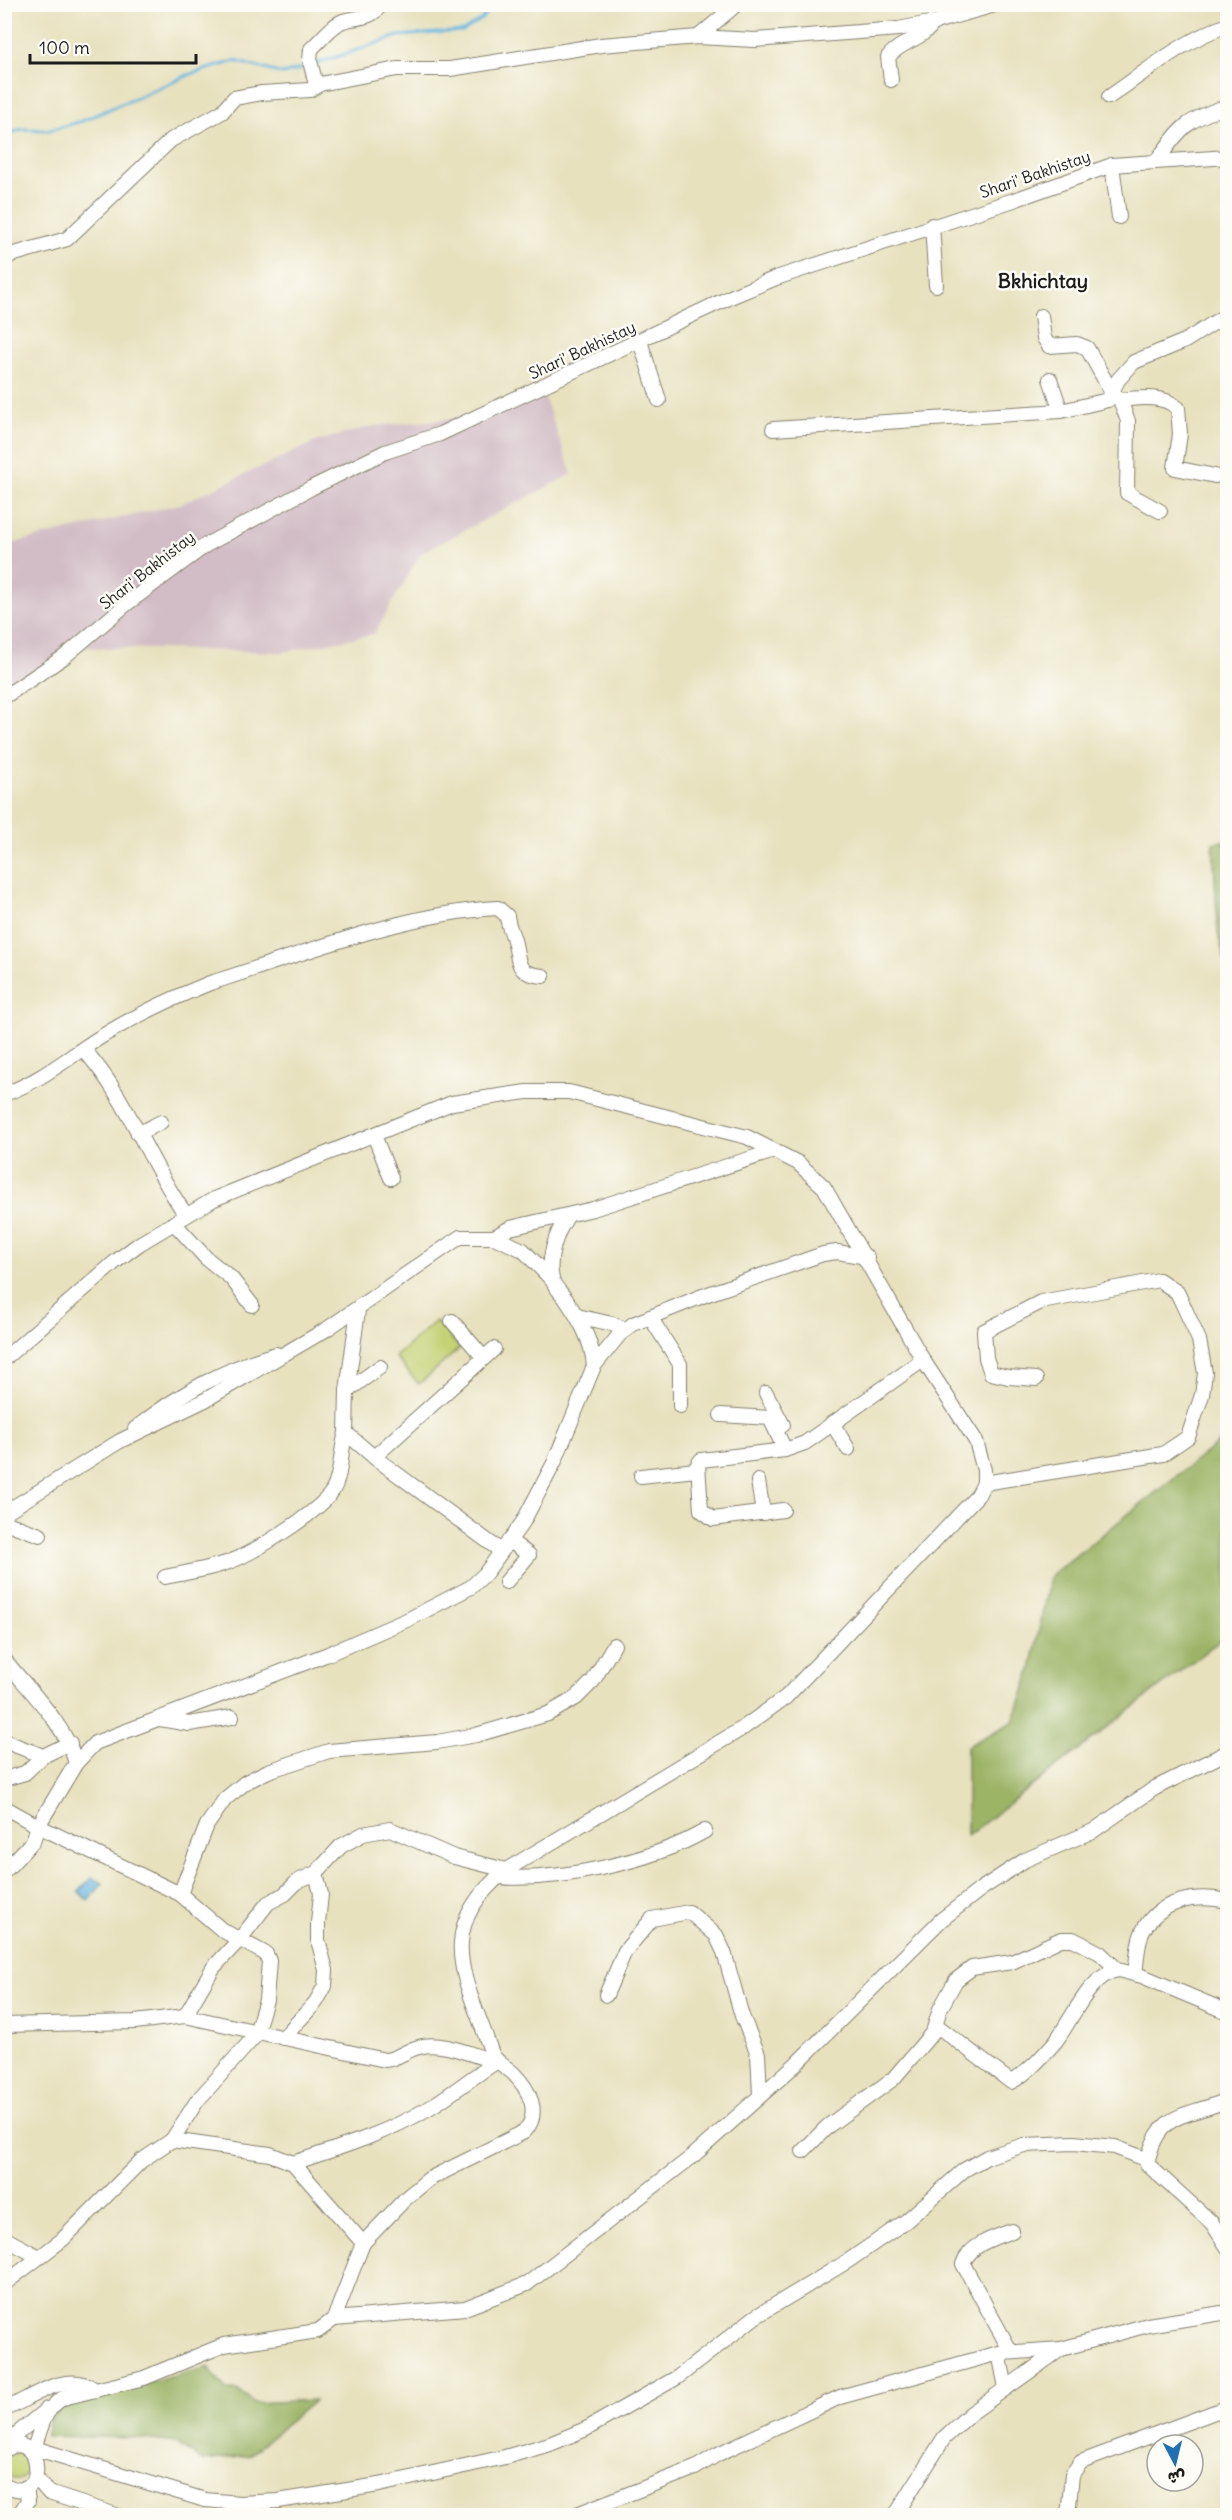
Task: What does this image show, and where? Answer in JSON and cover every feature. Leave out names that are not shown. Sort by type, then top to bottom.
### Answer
[{"type":"street","points":[[317,83],[310,61],[311,49],[340,22],[366,17],[377,11],[381,4]]},
{"type":"street","points":[[698,37],[737,4]]},
{"type":"street","points":[[4,257],[67,239],[171,140],[222,112],[234,98],[262,93],[310,90],[317,83],[397,69],[450,69],[601,45],[698,37],[754,40],[898,29],[935,22],[998,4]]},
{"type":"street","points":[[891,80],[888,57],[893,51],[925,35],[935,22]]},
{"type":"street","points":[[1109,97],[1167,56],[1211,30],[1227,25]]},
{"type":"street","points":[[1156,161],[1175,135],[1196,116],[1227,106]]},
{"type":"street","name":"Shari' Bakhistay","points":[[4,698],[64,657],[129,602],[206,545],[311,488],[385,452],[440,434],[776,278],[1014,200],[1112,165],[1227,157]]},
{"type":"street","points":[[1112,165],[1119,217]]},
{"type":"street","points":[[932,225],[936,285]]},
{"type":"street","points":[[1116,397],[1118,380],[1134,362],[1185,341],[1227,314]]},
{"type":"street","points":[[1041,316],[1044,338],[1049,346],[1077,344],[1087,348],[1128,421],[1127,494],[1160,511]]},
{"type":"street","points":[[640,341],[659,400]]},
{"type":"street","points":[[1050,380],[1061,411]]},
{"type":"street","points":[[773,429],[1061,411],[1116,397],[1159,399],[1173,403],[1178,408],[1180,417],[1175,468],[1215,476]]},
{"type":"street","points":[[4,1094],[84,1050],[132,1019],[177,996],[210,983],[415,921],[477,909],[498,908],[507,916],[508,932],[514,941],[521,969],[526,974],[543,976]]},
{"type":"street","points":[[84,1050],[102,1070],[163,1184],[186,1215]]},
{"type":"street","points":[[4,1359],[115,1262],[214,1199],[452,1102],[479,1096],[547,1090],[569,1092],[747,1137],[771,1152],[798,1163],[824,1187],[867,1257],[923,1360],[976,1441],[982,1456],[984,1483],[978,1495],[786,1696],[743,1728],[502,1874],[466,1913],[460,1933],[461,1959],[468,1988],[496,2062]]},
{"type":"street","points":[[138,1134],[161,1122]]},
{"type":"street","points":[[374,1135],[391,1178]]},
{"type":"street","points":[[494,1237],[510,1228],[567,1216],[771,1152]]},
{"type":"street","points":[[552,1280],[553,1249],[558,1230],[567,1216]]},
{"type":"street","points":[[174,1223],[206,1258],[231,1278],[252,1305]]},
{"type":"street","points":[[4,1513],[120,1441],[205,1400],[296,1348],[358,1310],[449,1242],[460,1237],[494,1237],[523,1250],[552,1280],[577,1316],[592,1347],[594,1366]]},
{"type":"street","points":[[4,1872],[33,1842],[38,1826],[75,1763],[95,1743],[328,1654],[450,1599],[471,1587],[523,1522],[554,1463],[594,1366],[626,1330],[650,1317],[823,1254],[837,1252],[867,1257]]},
{"type":"street","points":[[984,1483],[1163,1454],[1188,1437],[1202,1395],[1205,1373],[1199,1340],[1177,1292],[1159,1280],[1041,1302],[984,1331],[986,1358],[991,1372],[1008,1377],[1036,1378]]},
{"type":"street","points":[[165,1577],[225,1564],[295,1525],[319,1506],[333,1490],[340,1470],[340,1452],[346,1432],[347,1391],[358,1310]]},
{"type":"street","points":[[577,1316],[612,1324],[626,1330]]},
{"type":"street","points":[[650,1317],[680,1364],[680,1406]]},
{"type":"street","points":[[374,1457],[489,1353],[452,1322]]},
{"type":"street","points":[[783,1510],[713,1520],[701,1510],[696,1470],[701,1460],[790,1449],[923,1360]]},
{"type":"street","points":[[347,1391],[380,1367]]},
{"type":"street","points":[[766,1393],[790,1449]]},
{"type":"street","points":[[721,1415],[770,1418],[790,1449]]},
{"type":"street","points":[[832,1423],[848,1449]]},
{"type":"street","points":[[346,1432],[374,1457],[505,1546],[529,1555],[506,1582]]},
{"type":"street","points":[[641,1476],[696,1470]]},
{"type":"street","points":[[758,1480],[763,1513]]},
{"type":"street","points":[[4,1522],[40,1535]]},
{"type":"street","points":[[180,1894],[207,1826],[225,1799],[246,1782],[268,1771],[329,1751],[437,1742],[476,1735],[548,1714],[576,1698],[593,1681],[614,1645]]},
{"type":"street","points":[[4,1659],[61,1728],[70,1743],[75,1763]]},
{"type":"street","points":[[160,1719],[189,1724],[232,1717]]},
{"type":"street","points":[[4,1741],[43,1756]]},
{"type":"street","points":[[4,1779],[26,1773],[43,1756],[70,1743]]},
{"type":"street","points":[[7,2449],[12,2438],[63,2398],[144,2378],[224,2345],[318,2331],[334,2319],[465,2308],[527,2284],[693,2156],[795,2065],[940,1920],[1025,1860],[1093,1831],[1164,1783],[1227,1752]]},
{"type":"street","points":[[4,1807],[38,1826],[180,1894],[222,1930],[262,1949],[269,1961],[266,2000],[256,2031],[243,2052],[197,2101],[172,2140],[141,2161],[80,2224],[4,2284]]},
{"type":"street","points":[[185,2016],[213,1968],[240,1939],[268,1903],[285,1894],[298,1881],[316,1873],[341,1846],[363,1834],[390,1829],[454,1857],[519,1879],[590,1869],[649,1854],[705,1831]]},
{"type":"street","points":[[283,2038],[316,2002],[325,1986],[326,1970],[318,1940],[321,1894],[316,1873]]},
{"type":"street","points":[[1135,1974],[1143,1931],[1161,1911],[1188,1898],[1210,1897],[1227,1901]]},
{"type":"street","points":[[606,1995],[625,1951],[652,1918],[689,1912],[700,1919],[716,1935],[724,1952],[742,2016],[758,2054],[760,2094]]},
{"type":"street","points":[[803,2151],[828,2126],[865,2096],[893,2079],[936,2025],[940,2008],[963,1972],[972,1968],[1012,1962],[1061,1940],[1083,1942],[1110,1961],[1118,1970]]},
{"type":"street","points":[[936,2025],[1011,2082],[1026,2073],[1056,2041],[1097,1983],[1109,1972],[1118,1970],[1135,1974],[1227,2012]]},
{"type":"street","points":[[4,2025],[135,2022],[185,2016],[385,2060],[392,2060],[420,2046],[434,2045],[496,2062],[515,2075],[533,2104],[531,2125],[514,2137],[429,2179],[406,2198],[363,2243],[334,2319]]},
{"type":"street","points":[[293,2163],[376,2136],[407,2121],[444,2099],[468,2079],[496,2062]]},
{"type":"street","points":[[1227,2100],[1181,2115],[1161,2127],[1148,2160],[1150,2168],[1212,2223],[1227,2248]]},
{"type":"street","points":[[172,2140],[270,2154],[293,2163],[363,2243]]},
{"type":"street","points":[[7,2449],[23,2447],[205,2500],[240,2503],[278,2501],[379,2485],[505,2457],[550,2444],[586,2429],[678,2377],[755,2317],[848,2261],[906,2221],[964,2170],[987,2157],[1024,2145],[1074,2142],[1115,2147],[1148,2160]]},
{"type":"street","points":[[1006,2388],[1005,2352],[963,2264],[966,2255],[976,2248],[1012,2231]]},
{"type":"street","points":[[4,2238],[39,2257]]},
{"type":"street","points":[[572,2516],[695,2468],[718,2454],[840,2397],[1005,2352],[1061,2349],[1148,2325],[1227,2312]]},
{"type":"street","points":[[894,2516],[944,2438],[970,2414],[1061,2349]]},
{"type":"street","points":[[4,2410],[73,2381],[94,2389]]},
{"type":"street","points":[[18,2516],[28,2501],[31,2482],[38,2462],[33,2451],[45,2414],[53,2404]]},
{"type":"street","points":[[1068,2516],[1072,2474],[1081,2462],[1227,2407]]},
{"type":"street","points":[[4,2484],[13,2488],[31,2482],[49,2493],[119,2516]]},
{"type":"shaded area","points":[[542,391],[572,474],[421,553],[374,634],[283,652],[71,647],[5,693],[5,545],[180,504],[318,441],[373,426],[486,416]]},
{"type":"green space","points":[[1228,840],[1227,967],[1218,934],[1213,843]]},
{"type":"green space","points":[[436,1321],[460,1348],[419,1384],[395,1357]]},
{"type":"green space","points":[[1227,1436],[1227,1635],[967,1836],[967,1746],[1013,1722],[1031,1670],[1050,1576]]},
{"type":"green space","points":[[208,2367],[226,2390],[237,2390],[253,2403],[315,2400],[248,2456],[202,2461],[176,2443],[138,2438],[46,2436],[50,2419],[62,2406]]},
{"type":"green space","points":[[16,2453],[25,2457],[29,2466],[25,2475],[16,2479],[7,2475],[3,2466],[7,2457]]},
{"type":"water","points":[[91,1878],[103,1883],[88,1901],[79,1892]]},
{"type":"waterway","points":[[316,64],[398,36],[463,31],[482,19],[493,4]]},
{"type":"waterway","points":[[4,135],[22,129],[50,130],[82,121],[191,74],[235,61],[283,74],[307,67]]},
{"type":"district","name":"Bkhichtay","points":[[1043,281]]}]
